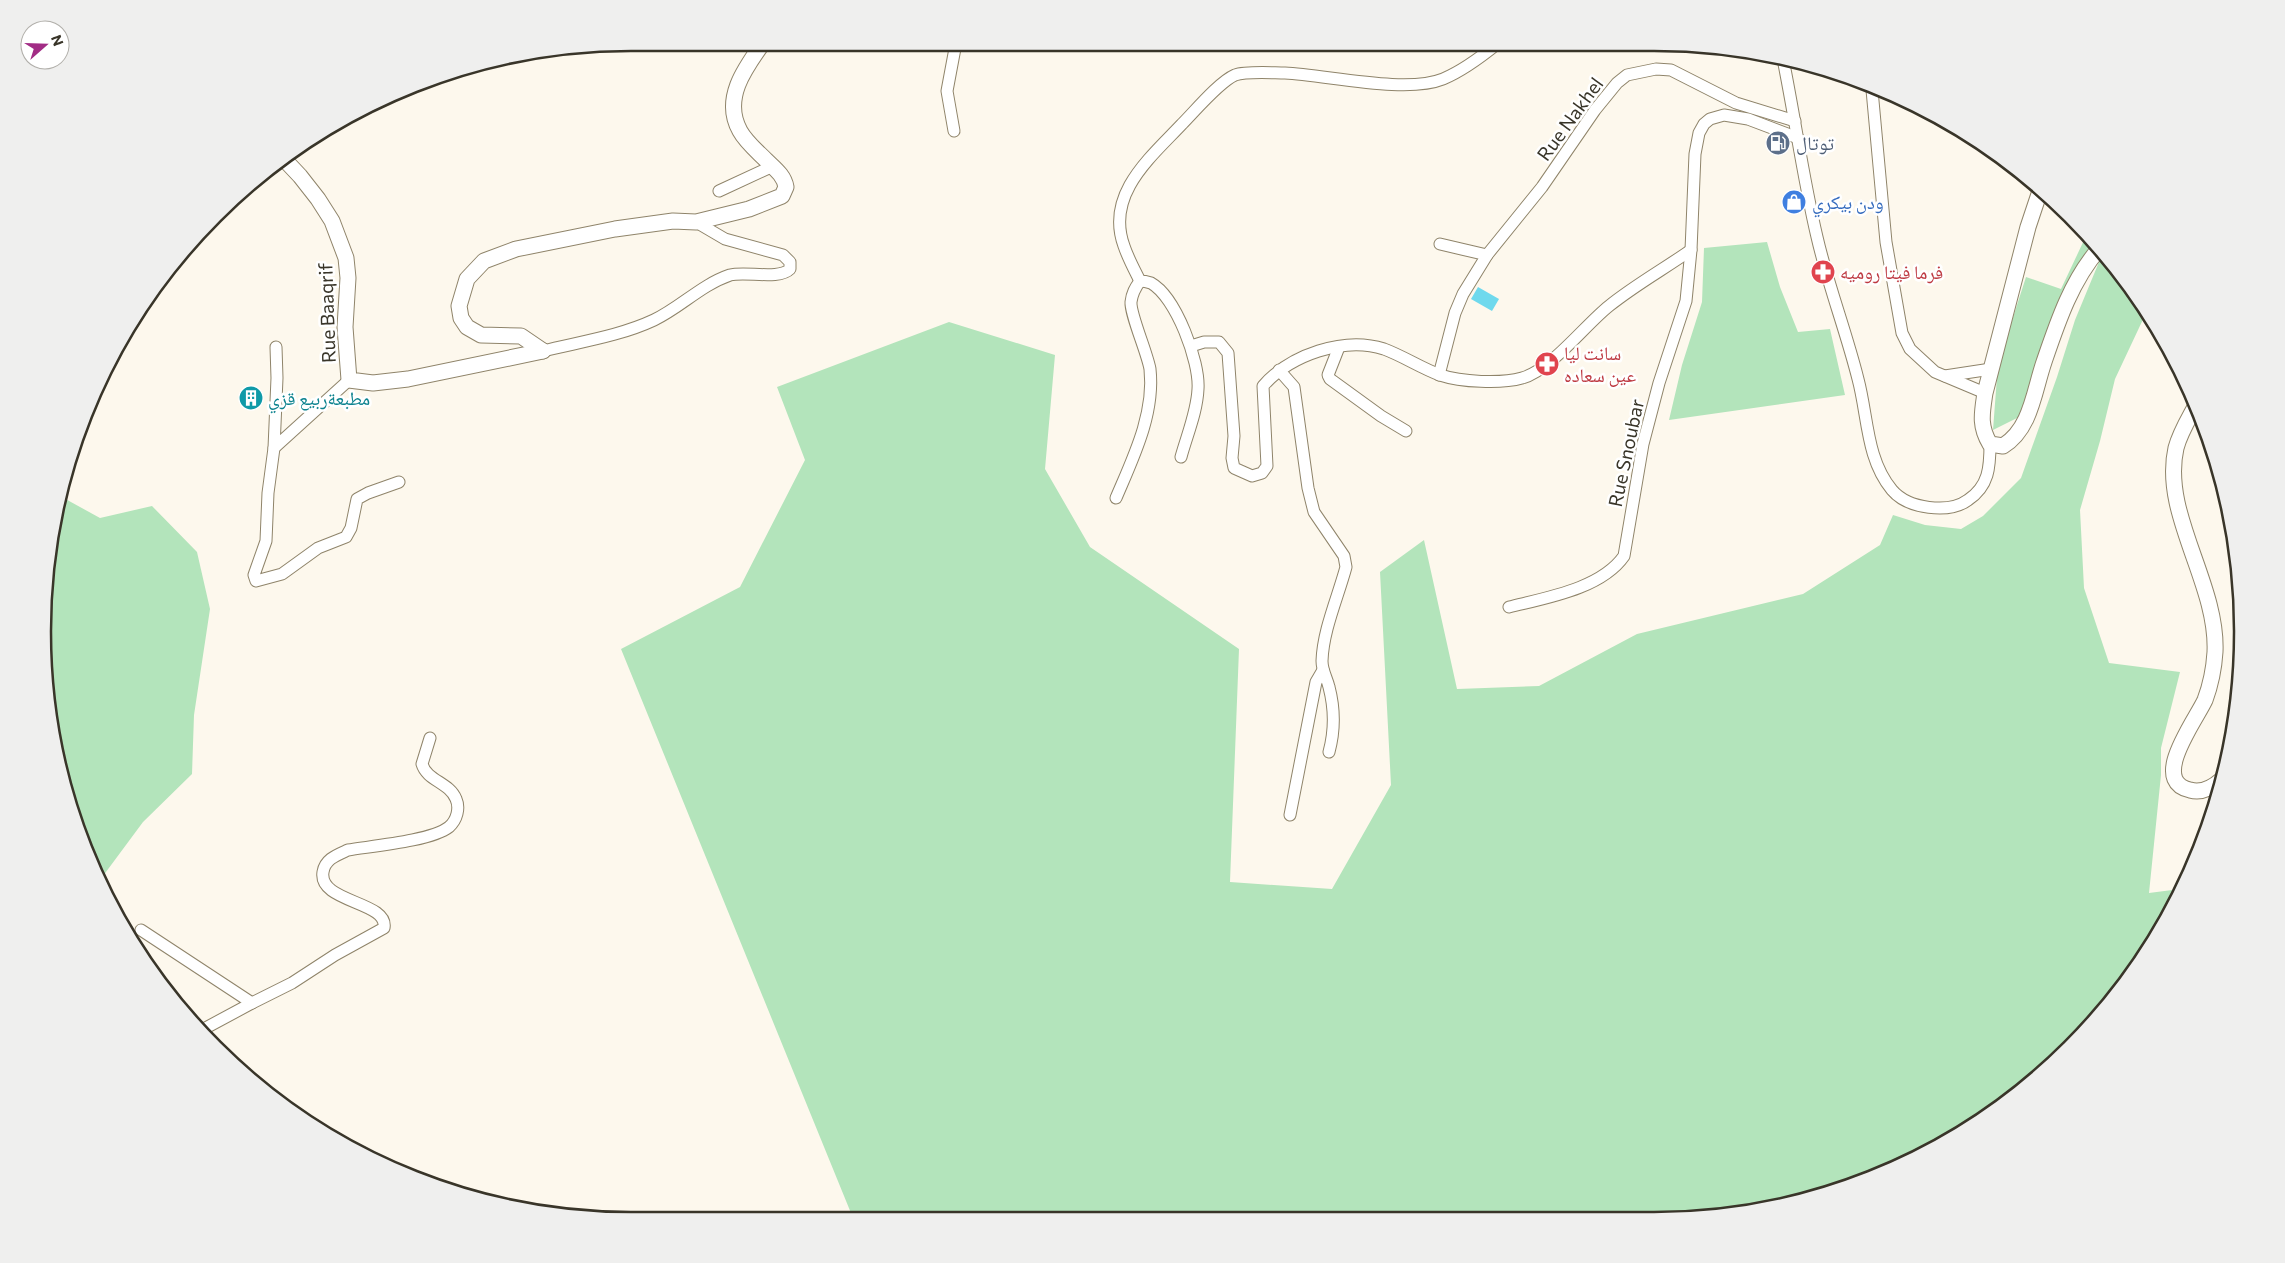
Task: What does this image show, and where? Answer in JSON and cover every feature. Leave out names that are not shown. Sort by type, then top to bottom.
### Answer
[{"type":"street","points":[[696,222],[725,239],[783,255],[790,262],[790,269],[778,274],[744,274],[725,277],[704,287],[674,309],[652,321],[628,330],[543,351],[520,336],[481,335],[467,327],[461,318],[459,306],[467,279],[476,268],[500,254],[532,245],[645,224],[696,222],[749,209],[782,196],[785,192],[785,183],[773,166],[740,130],[735,118],[735,90],[741,75],[758,51]]},
{"type":"street","points":[[954,51],[947,91],[954,130]]},
{"type":"street","points":[[1140,281],[1124,245],[1120,229],[1125,195],[1132,181],[1149,157],[1214,91],[1236,75],[1302,74],[1406,85],[1425,84],[1442,79],[1486,51]]},
{"type":"street","points":[[1784,66],[1817,239],[1859,380],[1871,448],[1881,474],[1893,492],[1908,500],[1927,507],[1942,509],[1961,506],[1985,484],[1990,471],[1990,444],[1983,432],[1981,420],[1985,393],[2028,227],[2038,197]]},
{"type":"street","name":"Rue Nakhel","points":[[1439,375],[1455,313],[1463,294],[1487,256],[1542,187],[1595,110],[1617,83],[1627,76],[1656,69],[1671,70],[1736,103],[1795,121]]},
{"type":"street","points":[[1872,94],[1886,242],[1902,333],[1910,349],[1935,372],[1985,393]]},
{"type":"street","name":"Rue Snoubar","points":[[1509,607],[1559,595],[1588,584],[1618,565],[1624,556],[1643,444],[1659,383],[1686,301],[1691,250],[1695,154],[1699,133],[1704,124],[1716,116],[1732,115],[1798,138]]},
{"type":"street","name":"Rue Baaqrif","points":[[288,164],[318,198],[332,221],[346,258],[348,278],[345,327],[349,380],[359,383],[400,380],[543,351]]},
{"type":"street","points":[[719,191],[773,166]]},
{"type":"street","points":[[1440,244],[1487,256]]},
{"type":"street","points":[[1191,346],[1204,342],[1219,342],[1228,352],[1234,436],[1232,458],[1234,468],[1252,476],[1262,473],[1267,466],[1263,386],[1279,370],[1311,353],[1358,345],[1382,349],[1439,375],[1462,379],[1504,381],[1528,376],[1551,360],[1607,307],[1691,250]]},
{"type":"street","points":[[1990,444],[2003,446],[2012,440],[2020,430],[2029,412],[2043,364],[2068,298],[2084,269],[2095,255]]},
{"type":"street","points":[[1140,281],[1150,283],[1163,295],[1178,318],[1191,346],[1197,372],[1198,389],[1181,457]]},
{"type":"street","points":[[1116,498],[1140,439],[1148,412],[1150,394],[1148,363],[1131,305],[1132,292],[1140,281]]},
{"type":"street","points":[[276,347],[277,378],[274,448],[268,493],[266,540],[254,575],[256,581],[282,574],[318,548],[346,537],[351,528],[357,499],[399,482]]},
{"type":"street","points":[[1339,347],[1328,375],[1330,380],[1380,416],[1406,431]]},
{"type":"street","points":[[1944,376],[1991,369]]},
{"type":"street","points":[[1279,370],[1294,387],[1308,488],[1314,512],[1344,556],[1346,567],[1327,632],[1322,660],[1323,670],[1329,685],[1335,722],[1329,752]]},
{"type":"street","points":[[274,448],[349,380]]},
{"type":"street","points":[[2191,413],[2178,442],[2174,467],[2174,488],[2212,615],[2215,658],[2205,699],[2175,756],[2172,769],[2176,782],[2187,790],[2208,789],[2213,786]]},
{"type":"street","points":[[1290,815],[1316,682],[1323,670]]},
{"type":"street","points":[[207,1027],[292,983],[335,955],[384,928],[385,922],[371,910],[332,892],[322,878],[323,870],[327,862],[335,855],[348,850],[433,835],[450,826],[458,812],[456,798],[444,784],[426,773],[422,764],[430,738]]},
{"type":"street","points":[[141,930],[252,1003]]},
{"type":"green space","points":[[1767,242],[1780,287],[1798,332],[1830,329],[1845,395],[1669,420],[1682,365],[1702,302],[1704,248]]},
{"type":"green space","points":[[2083,242],[2089,248],[2077,267],[2019,417],[1993,430],[1998,364],[2026,277],[2061,289]]},
{"type":"green space","points":[[2099,262],[2114,278],[2143,320],[2115,379],[2100,441],[2080,510],[2084,588],[2109,663],[2180,672],[2161,748],[2161,775],[2149,893],[2173,890],[2156,922],[2114,985],[2064,1042],[2007,1092],[1944,1134],[1876,1168],[1804,1192],[1767,1201],[1691,1211],[851,1212],[621,649],[740,587],[805,460],[777,387],[949,322],[1055,355],[1045,469],[1090,547],[1239,649],[1230,882],[1332,889],[1391,785],[1380,572],[1424,540],[1457,689],[1539,686],[1637,634],[1803,594],[1880,545],[1893,515],[1925,525],[1961,529],[1983,516],[2021,478],[2075,320]]},
{"type":"green space","points":[[66,500],[100,518],[152,506],[197,552],[210,609],[194,715],[192,774],[143,822],[104,874],[95,854],[71,782],[62,745],[52,669],[52,594],[56,556]]},
{"type":"water","points":[[1478,287],[1499,299],[1492,311],[1471,299]]},
{"type":"place","name":"توتال","points":[[1778,143]]},
{"type":"place","name":"ودن بيكري","points":[[1794,202]]},
{"type":"place","name":"فرما فيتا روميه","points":[[1823,272]]},
{"type":"place","name":"سانت ليا عين سعاده","points":[[1547,364]]},
{"type":"place","name":"مطبعةربيع قزي","points":[[251,398]]}]
